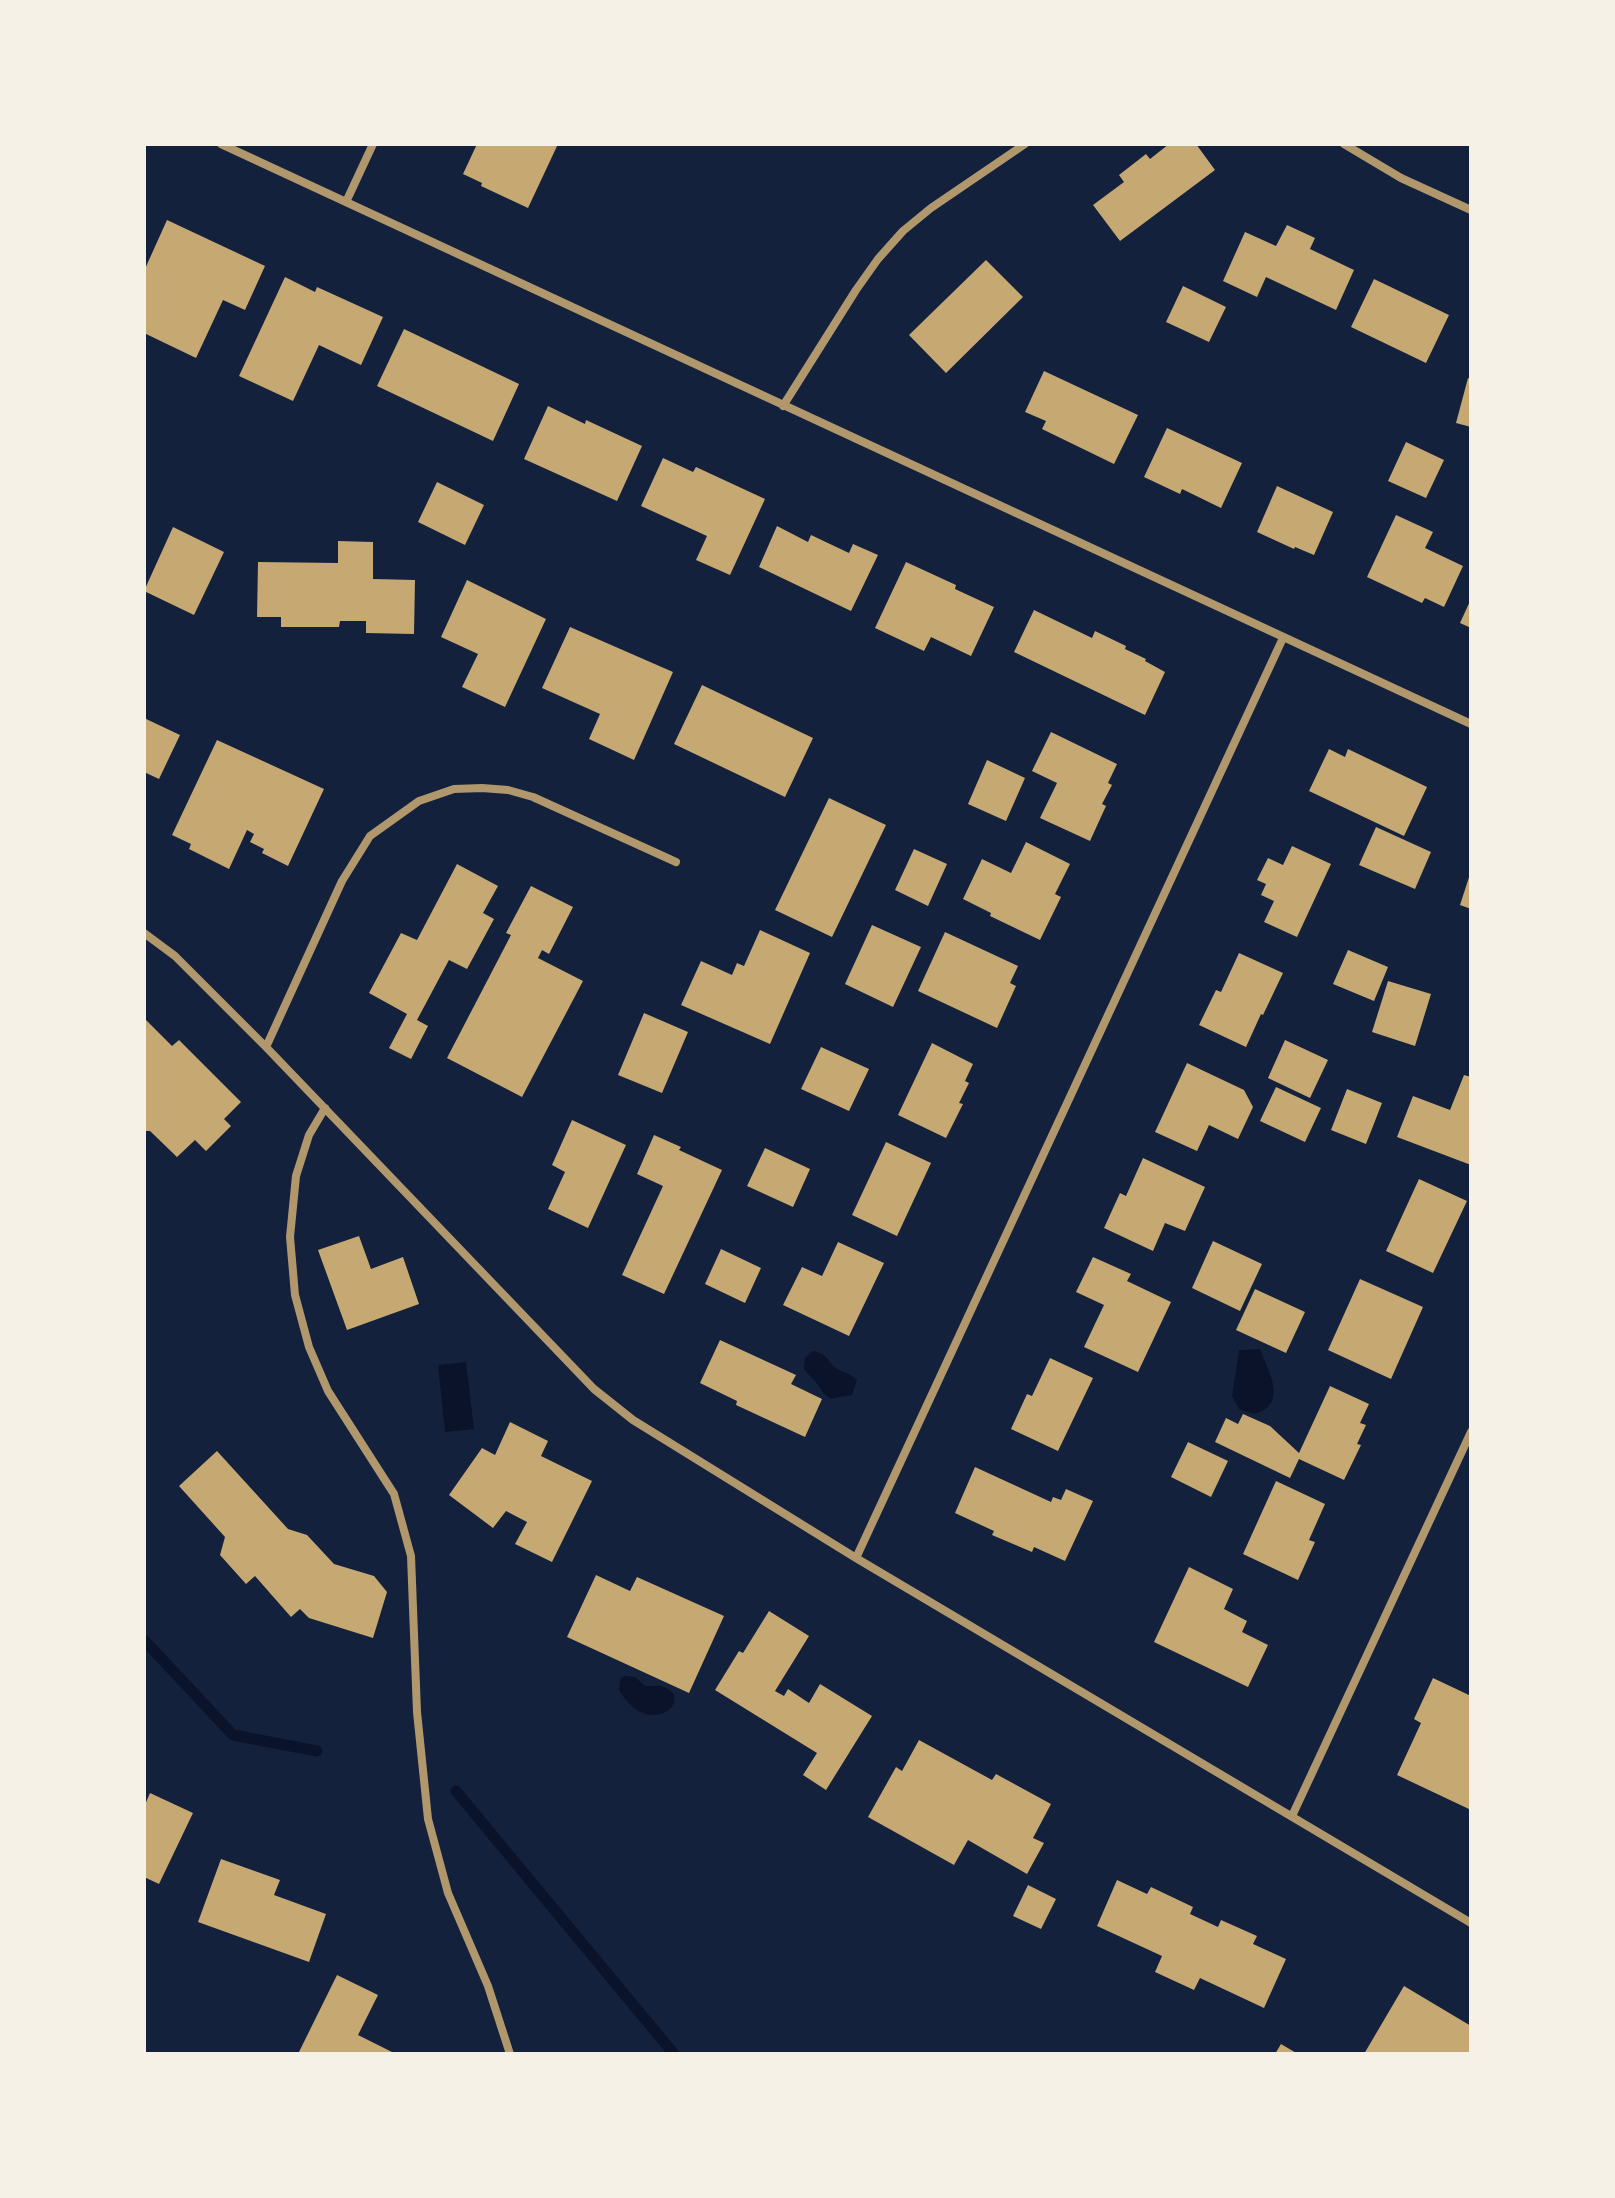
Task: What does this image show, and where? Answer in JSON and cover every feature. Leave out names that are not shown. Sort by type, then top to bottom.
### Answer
[{"type":"street","points":[[221,144],[1471,724]]},
{"type":"street","points":[[346,202],[373,144]]},
{"type":"street","points":[[783,406],[856,290],[903,231],[931,208],[1025,144]]},
{"type":"street","points":[[1344,144],[1401,178],[1471,210]]},
{"type":"street","points":[[856,1558],[1283,638]]},
{"type":"street","points":[[266,1047],[342,881],[370,836],[419,801],[454,789],[508,790],[533,797],[676,862]]},
{"type":"street","points":[[144,933],[175,956],[594,1389],[633,1420],[856,1558],[1471,1923]]},
{"type":"street","points":[[325,1108],[309,1135],[296,1176],[290,1237],[295,1295],[309,1347],[328,1391],[394,1494],[411,1556],[417,1712],[428,1819],[448,1893],[488,1986],[510,2054]]},
{"type":"street","points":[[1292,1816],[1471,1432]]},
{"type":"water","points":[[1260,1349],[1274,1395],[1265,1409],[1254,1414],[1239,1409],[1232,1396],[1239,1350]]},
{"type":"water","points":[[813,1351],[857,1380],[852,1395],[832,1398],[826,1395],[804,1369],[805,1358]]},
{"type":"water","points":[[466,1362],[474,1429],[445,1432],[438,1365]]},
{"type":"water","points":[[624,1676],[635,1677],[645,1686],[664,1687],[675,1700],[672,1707],[655,1715],[643,1713],[631,1705],[619,1690],[620,1680]]},
{"type":"building","points":[[477,144],[558,144],[528,208],[463,174]]},
{"type":"building","points":[[1169,144],[1196,144],[1215,170],[1120,241],[1093,205],[1124,182],[1119,175],[1146,154],[1150,159]]},
{"type":"building","points":[[167,220],[265,266],[245,310],[223,300],[196,358],[144,333],[144,271]]},
{"type":"building","points":[[1287,225],[1315,238],[1310,249],[1354,270],[1336,310],[1266,277],[1257,297],[1223,281],[1245,232],[1276,246]]},
{"type":"building","points":[[986,260],[1023,297],[946,373],[909,335]]},
{"type":"building","points":[[285,277],[315,292],[317,287],[383,317],[361,365],[319,345],[293,401],[239,376]]},
{"type":"building","points":[[1374,279],[1449,315],[1426,363],[1351,327]]},
{"type":"building","points":[[1183,286],[1226,307],[1209,342],[1166,322]]},
{"type":"building","points":[[404,329],[519,384],[493,441],[377,386]]},
{"type":"building","points":[[1044,371],[1138,415],[1114,464],[1042,429],[1046,421],[1025,412]]},
{"type":"building","points":[[1468,378],[1471,379],[1471,427],[1456,423]]},
{"type":"building","points":[[548,406],[642,446],[617,501],[524,459]]},
{"type":"building","points":[[1167,428],[1242,463],[1221,508],[1182,489],[1180,494],[1144,477]]},
{"type":"building","points":[[1406,442],[1444,460],[1426,498],[1388,481]]},
{"type":"building","points":[[663,458],[693,472],[696,467],[765,499],[730,575],[696,560],[707,536],[641,506]]},
{"type":"building","points":[[437,482],[484,505],[465,545],[418,522]]},
{"type":"building","points":[[1277,486],[1333,512],[1314,555],[1257,532]]},
{"type":"building","points":[[1396,515],[1433,532],[1425,548],[1463,566],[1444,607],[1425,598],[1422,603],[1367,577]]},
{"type":"building","points":[[777,526],[808,542],[811,535],[849,553],[853,544],[878,555],[851,611],[759,567]]},
{"type":"building","points":[[173,527],[224,552],[194,615],[144,591]]},
{"type":"building","points":[[338,541],[373,542],[373,579],[415,580],[414,634],[366,633],[366,621],[340,621],[339,627],[281,627],[281,617],[257,617],[258,562],[338,563]]},
{"type":"building","points":[[906,562],[994,607],[971,656],[931,637],[924,651],[875,628]]},
{"type":"building","points":[[467,580],[546,619],[505,707],[462,687],[478,654],[441,637]]},
{"type":"building","points":[[1471,599],[1471,628],[1460,623]]},
{"type":"building","points":[[1034,610],[1092,638],[1095,631],[1126,646],[1125,649],[1165,672],[1145,715],[1014,652]]},
{"type":"building","points":[[570,627],[673,672],[634,760],[589,739],[600,714],[542,688]]},
{"type":"building","points":[[702,685],[813,738],[785,797],[674,744]]},
{"type":"building","points":[[144,718],[180,735],[159,779],[144,772]]},
{"type":"building","points":[[1051,732],[1117,764],[1108,783],[1112,785],[1102,804],[1106,806],[1090,841],[1040,818],[1057,783],[1032,771]]},
{"type":"building","points":[[217,740],[324,789],[288,866],[262,853],[264,849],[250,842],[254,834],[247,830],[229,869],[189,849],[191,844],[172,835]]},
{"type":"building","points":[[1329,749],[1345,757],[1348,749],[1427,787],[1404,836],[1309,791]]},
{"type":"building","points":[[987,760],[1025,778],[1006,821],[968,804]]},
{"type":"building","points":[[829,798],[886,825],[832,937],[775,910]]},
{"type":"building","points":[[1376,827],[1431,852],[1415,889],[1359,865]]},
{"type":"building","points":[[1026,842],[1070,864],[1055,894],[1061,897],[1040,940],[963,899],[982,859],[1011,873]]},
{"type":"building","points":[[1292,846],[1331,864],[1297,937],[1264,922],[1274,901],[1261,895],[1266,884],[1257,880],[1268,858],[1283,865]]},
{"type":"building","points":[[914,849],[947,864],[928,906],[895,890]]},
{"type":"building","points":[[457,864],[498,886],[483,913],[494,919],[467,969],[449,960],[417,1020],[428,1026],[411,1059],[389,1048],[407,1014],[369,993],[401,933],[417,940]]},
{"type":"building","points":[[1471,871],[1471,909],[1460,905]]},
{"type":"building","points":[[531,886],[573,907],[549,954],[542,950],[538,958],[583,981],[522,1097],[447,1058],[511,935],[506,933]]},
{"type":"building","points":[[872,925],[921,947],[893,1007],[845,984]]},
{"type":"building","points":[[760,930],[810,953],[770,1044],[681,1005],[701,961],[732,975],[737,963],[744,966]]},
{"type":"building","points":[[945,932],[1018,966],[1010,983],[1016,986],[997,1028],[918,991]]},
{"type":"building","points":[[1348,950],[1388,967],[1374,1001],[1333,984]]},
{"type":"building","points":[[1239,953],[1283,973],[1246,1047],[1199,1025],[1216,990],[1221,992]]},
{"type":"building","points":[[1388,981],[1431,994],[1415,1046],[1372,1032]]},
{"type":"building","points":[[644,1013],[688,1032],[662,1093],[618,1075]]},
{"type":"building","points":[[144,1018],[172,1046],[179,1040],[241,1102],[224,1119],[231,1126],[206,1151],[195,1140],[177,1157],[150,1131],[144,1131]]},
{"type":"building","points":[[1285,1040],[1328,1060],[1310,1098],[1268,1078]]},
{"type":"building","points":[[932,1043],[973,1064],[965,1081],[969,1083],[959,1103],[963,1104],[946,1138],[898,1115]]},
{"type":"building","points":[[821,1047],[869,1069],[849,1111],[801,1089]]},
{"type":"building","points":[[1187,1063],[1244,1090],[1253,1107],[1238,1139],[1209,1125],[1197,1151],[1155,1132]]},
{"type":"building","points":[[1464,1075],[1471,1077],[1471,1165],[1397,1137],[1413,1096],[1450,1110]]},
{"type":"building","points":[[1276,1087],[1321,1108],[1305,1142],[1260,1121]]},
{"type":"building","points":[[1347,1089],[1382,1103],[1366,1144],[1331,1130]]},
{"type":"building","points":[[572,1120],[626,1145],[588,1228],[548,1209],[565,1172],[552,1165]]},
{"type":"building","points":[[654,1135],[722,1170],[664,1294],[622,1275],[663,1186],[637,1174]]},
{"type":"building","points":[[886,1142],[931,1163],[897,1236],[852,1215]]},
{"type":"building","points":[[765,1148],[810,1169],[793,1207],[747,1186]]},
{"type":"building","points":[[1143,1158],[1205,1187],[1185,1231],[1165,1223],[1153,1251],[1104,1228],[1120,1193],[1126,1196]]},
{"type":"building","points":[[1419,1179],[1467,1201],[1433,1273],[1386,1251]]},
{"type":"building","points":[[359,1236],[371,1269],[403,1257],[419,1304],[347,1330],[318,1250]]},
{"type":"building","points":[[1213,1241],[1262,1264],[1240,1311],[1192,1288]]},
{"type":"building","points":[[838,1242],[884,1263],[849,1336],[783,1305],[802,1267],[822,1276]]},
{"type":"building","points":[[721,1249],[761,1268],[745,1303],[705,1284]]},
{"type":"building","points":[[1093,1257],[1131,1274],[1127,1281],[1171,1302],[1138,1372],[1084,1347],[1104,1305],[1076,1292]]},
{"type":"building","points":[[1360,1279],[1423,1307],[1391,1379],[1328,1350]]},
{"type":"building","points":[[1255,1289],[1305,1312],[1286,1353],[1236,1330]]},
{"type":"building","points":[[720,1340],[796,1375],[791,1384],[822,1399],[805,1437],[736,1405],[737,1401],[700,1383]]},
{"type":"building","points":[[1050,1358],[1093,1378],[1058,1451],[1011,1429],[1027,1394],[1032,1396]]},
{"type":"building","points":[[1330,1386],[1369,1404],[1360,1423],[1366,1425],[1357,1444],[1361,1445],[1344,1480],[1299,1459],[1290,1478],[1215,1442],[1226,1418],[1238,1424],[1243,1414],[1270,1426],[1299,1453]]},
{"type":"building","points":[[510,1422],[548,1441],[541,1456],[592,1481],[552,1562],[515,1544],[527,1522],[506,1511],[493,1528],[449,1495],[482,1448],[495,1455]]},
{"type":"building","points":[[1188,1442],[1228,1461],[1211,1497],[1171,1477]]},
{"type":"building","points":[[217,1451],[288,1529],[307,1535],[334,1564],[374,1576],[387,1592],[373,1638],[309,1618],[300,1609],[291,1617],[255,1576],[246,1584],[220,1555],[225,1537],[179,1486]]},
{"type":"building","points":[[975,1467],[1051,1502],[1053,1497],[1061,1500],[1066,1489],[1093,1501],[1065,1561],[1034,1547],[1032,1552],[992,1535],[994,1531],[955,1513]]},
{"type":"building","points":[[1276,1481],[1325,1504],[1309,1540],[1315,1542],[1298,1580],[1243,1554]]},
{"type":"building","points":[[1189,1567],[1233,1589],[1224,1609],[1247,1621],[1242,1632],[1268,1645],[1248,1687],[1154,1642]]},
{"type":"building","points":[[596,1575],[630,1591],[637,1577],[724,1616],[689,1693],[567,1637]]},
{"type":"building","points":[[769,1611],[809,1636],[775,1691],[784,1696],[788,1689],[809,1703],[820,1684],[872,1716],[826,1790],[803,1775],[817,1753],[715,1690]]},
{"type":"building","points":[[1433,1678],[1471,1696],[1471,1810],[1397,1775],[1421,1723],[1414,1719]]},
{"type":"building","points":[[919,1740],[992,1780],[996,1774],[1051,1804],[1033,1838],[1044,1843],[1027,1874],[968,1840],[954,1865],[868,1817],[896,1767],[902,1771]]},
{"type":"building","points":[[150,1793],[193,1813],[159,1884],[144,1877],[144,1807]]},
{"type":"building","points":[[221,1859],[280,1880],[274,1895],[326,1914],[309,1962],[198,1922]]},
{"type":"building","points":[[1117,1880],[1147,1894],[1151,1887],[1193,1907],[1190,1914],[1218,1927],[1221,1920],[1257,1936],[1253,1944],[1286,1959],[1264,2008],[1200,1978],[1194,1990],[1155,1972],[1162,1956],[1097,1926]]},
{"type":"building","points":[[1028,1885],[1056,1899],[1041,1929],[1013,1916]]},
{"type":"building","points":[[337,1975],[378,1995],[358,2035],[396,2054],[298,2054]]},
{"type":"building","points":[[1404,1986],[1471,2026],[1471,2054],[1364,2054]]},
{"type":"building","points":[[1281,2044],[1298,2054],[1275,2054]]},
{"type":"waterway","points":[[144,1640],[233,1735],[317,1751]]},
{"type":"waterway","points":[[456,1791],[674,2054]]}]
